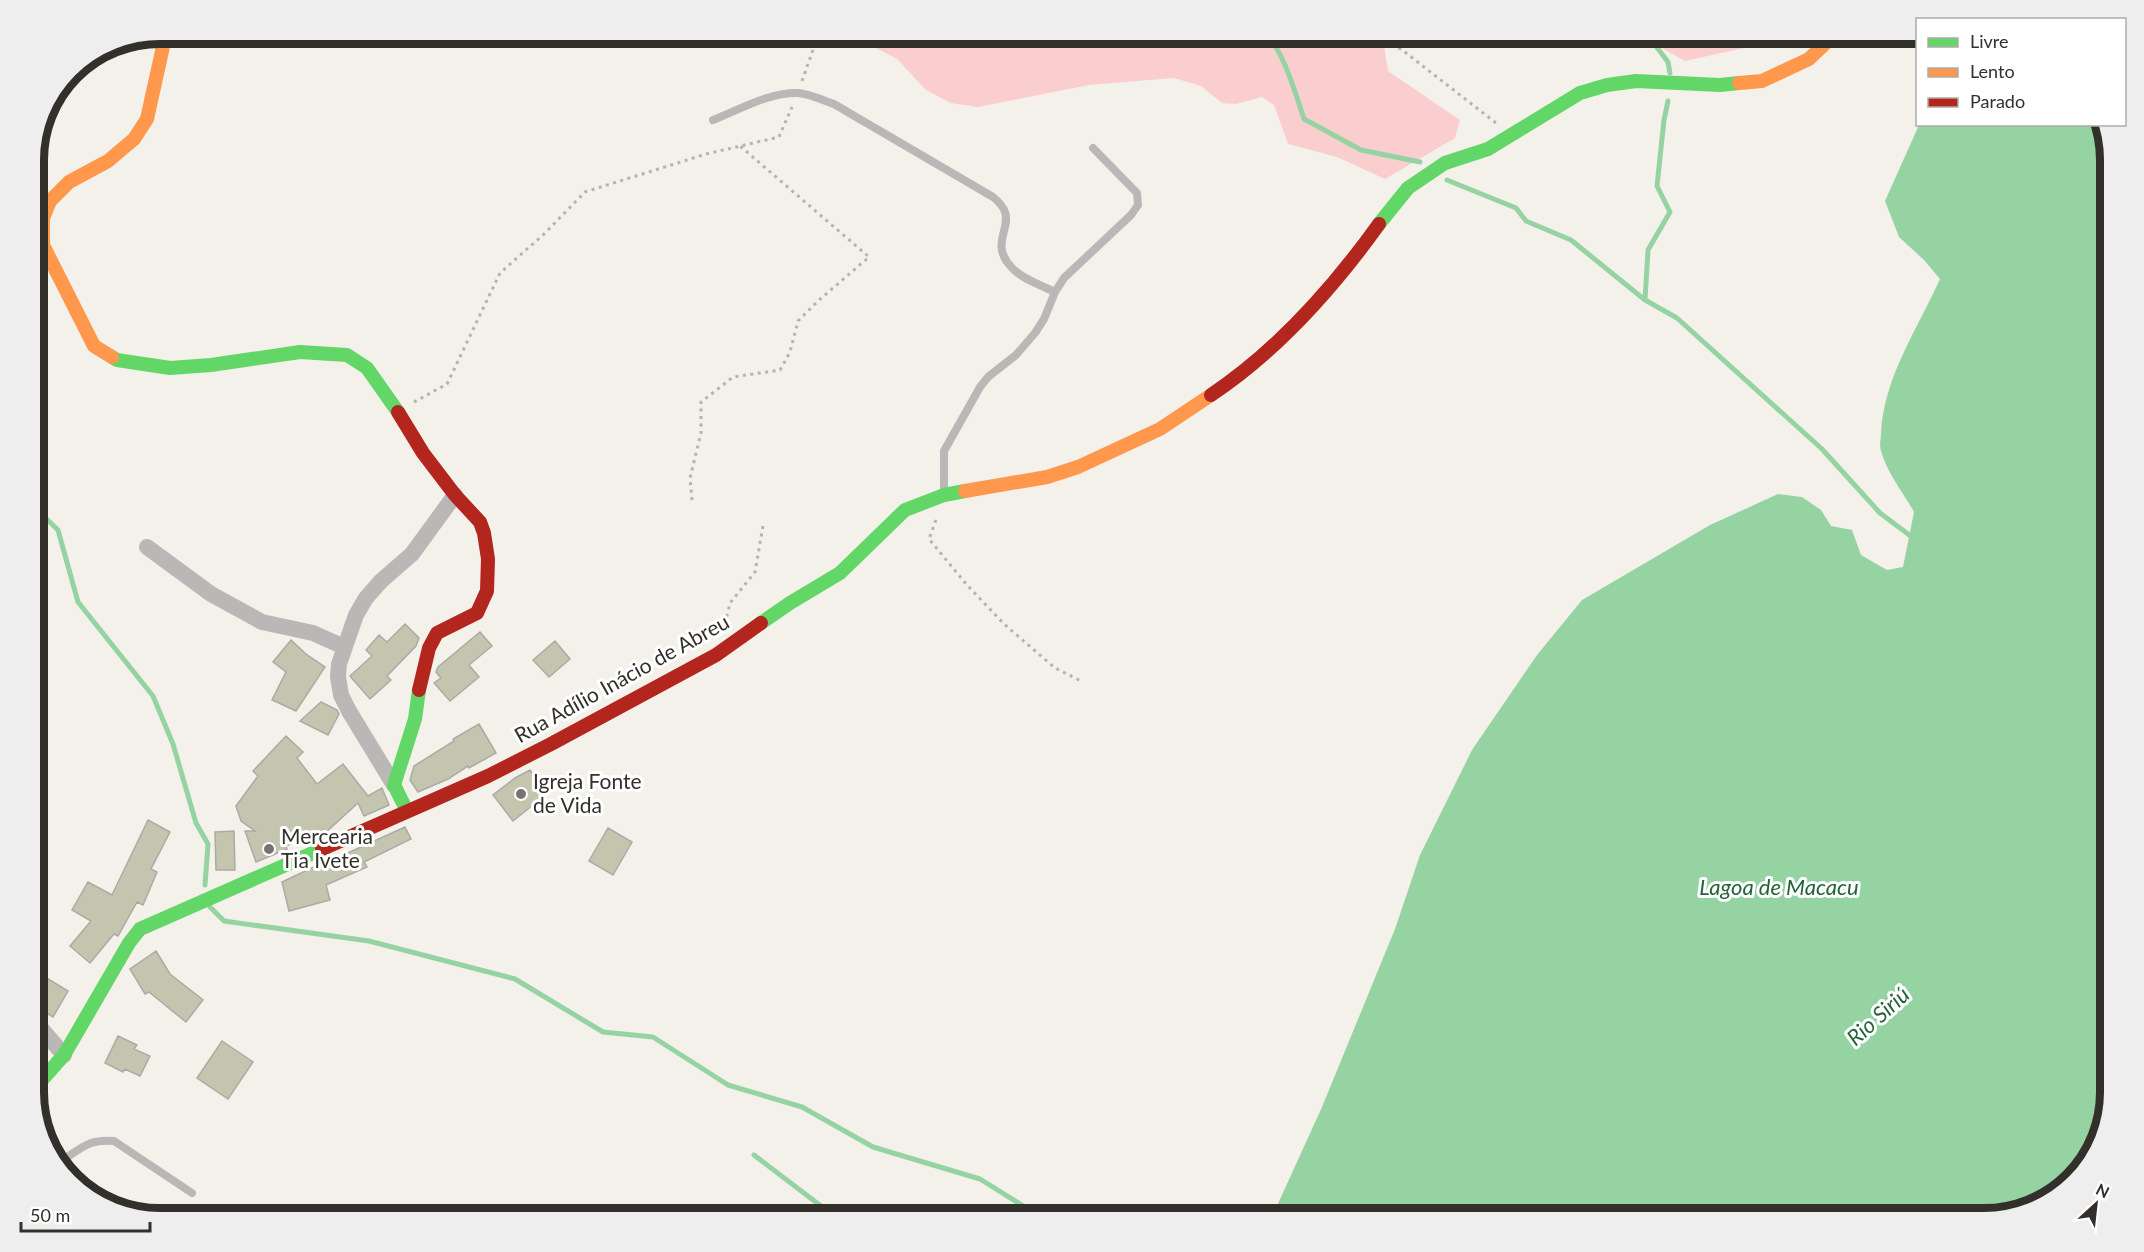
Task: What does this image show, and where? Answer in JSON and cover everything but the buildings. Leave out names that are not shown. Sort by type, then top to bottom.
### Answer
[{"type":"street","points":[[44,216],[50,201],[69,182],[108,161],[134,139],[147,119],[164,44]]},
{"type":"street","name":"Rua Adílio Inácio de Abreu","points":[[44,1078],[64,1055],[129,944],[140,930],[167,916],[488,776],[716,655],[790,603],[840,573],[905,510],[944,495],[1047,477],[1078,467],[1160,429],[1191,406],[1228,384],[1295,326],[1364,245],[1408,188],[1445,163],[1488,148],[1580,93],[1607,85],[1636,81],[1720,85],[1762,81],[1809,59],[1825,44]]},
{"type":"street","points":[[44,247],[94,346],[117,360],[170,368],[211,365],[300,352],[347,355],[368,368],[423,453],[473,513],[484,533],[488,559],[487,591],[477,613],[437,633],[429,648],[420,679],[415,719],[394,785]]},
{"type":"street","points":[[407,811],[341,694],[338,677],[339,664],[356,615],[366,598],[381,581],[412,554],[456,495]]},
{"type":"street","points":[[147,547],[211,594],[262,622],[280,628],[313,633],[344,647]]},
{"type":"street","points":[[44,1031],[64,1055]]},
{"type":"lane","points":[[712,120],[777,96],[798,93],[834,104],[993,197],[1006,214],[1000,242],[1004,257],[1019,274],[1055,292]]},
{"type":"lane","points":[[944,495],[944,452],[980,387],[988,377],[1016,355],[1035,333],[1064,278],[1131,215],[1138,205],[1137,193],[1093,148]]},
{"type":"lane","points":[[62,1155],[66,1158],[89,1143],[99,1140],[114,1141],[192,1193]]},
{"type":"path","points":[[398,412],[447,384],[500,273],[543,235],[585,192],[706,154],[779,137],[816,44]]},
{"type":"path","points":[[1387,44],[1401,49],[1511,136]]},
{"type":"path","points":[[692,500],[690,478],[701,433],[701,402],[733,377],[780,369],[790,352],[798,321],[870,257],[740,146]]},
{"type":"path","points":[[944,495],[929,539],[967,585],[1004,624],[1055,668],[1081,681]]},
{"type":"path","points":[[716,655],[730,603],[755,572],[763,526]]},
{"type":"shaded area","points":[[1385,44],[1388,71],[1460,120],[1455,138],[1385,179],[1337,157],[1288,144],[1274,105],[1262,97],[1236,104],[1222,103],[1201,86],[1174,78],[1089,85],[978,107],[951,103],[926,90],[897,59],[870,45]]},
{"type":"shaded area","points":[[1655,44],[1762,44],[1685,61]]},
{"type":"water","name":"Lagoa de Macacu","points":[[1919,126],[2095,126],[2100,152],[2100,1107],[2092,1137],[2085,1150],[2066,1174],[2042,1193],[2029,1200],[1999,1208],[1276,1208],[1322,1107],[1395,929],[1420,855],[1472,750],[1537,655],[1582,600],[1710,525],[1778,494],[1802,497],[1821,510],[1831,526],[1852,530],[1861,555],[1887,570],[1903,567],[1914,512],[1891,475],[1881,451],[1883,412],[1903,354],[1940,279],[1924,260],[1899,237],[1885,201]]},
{"type":"waterway","points":[[1273,44],[1288,72],[1304,119],[1361,150],[1420,162]]},
{"type":"waterway","points":[[1654,44],[1668,62],[1670,73]]},
{"type":"waterway","points":[[1645,300],[1648,250],[1670,212],[1657,186],[1668,101]]},
{"type":"waterway","points":[[1447,180],[1516,208],[1526,221],[1571,240],[1645,300],[1677,318],[1822,449],[1880,513],[1916,540]]},
{"type":"waterway","points":[[44,517],[58,530],[78,602],[153,696],[173,744],[196,823],[208,844],[205,885]]},
{"type":"waterway","points":[[210,907],[224,921],[369,941],[515,979],[603,1032],[653,1037],[728,1085],[802,1107],[873,1147],[980,1179],[1026,1208]]},
{"type":"waterway","points":[[754,1155],[824,1208]]},
{"type":"traffic: fast","points":[[1379,224],[1408,188],[1445,163],[1488,149],[1580,93],[1607,85],[1636,81],[1720,85],[1739,83]]},
{"type":"traffic: fast","points":[[112,357],[117,360],[170,368],[211,365],[300,352],[347,355],[367,368],[398,412]]},
{"type":"traffic: fast","points":[[761,623],[840,573],[905,510],[944,495],[965,491]]},
{"type":"traffic: fast","points":[[407,811],[394,785],[415,719],[419,690]]},
{"type":"traffic: fast","points":[[44,1078],[64,1055],[129,943],[140,929],[322,849]]},
{"type":"traffic: slow","points":[[44,216],[50,201],[69,182],[108,161],[134,139],[147,119],[164,44]]},
{"type":"traffic: slow","points":[[1739,83],[1762,81],[1809,59],[1825,44]]},
{"type":"traffic: slow","points":[[44,247],[94,346],[112,357]]},
{"type":"traffic: slow","points":[[965,491],[1047,477],[1078,467],[1160,429],[1211,395]]},
{"type":"traffic: jam","points":[[1211,395],[1259,359],[1302,317],[1343,272],[1379,224]]},
{"type":"traffic: jam","points":[[398,412],[423,453],[455,495],[480,522],[488,559],[487,591],[477,613],[437,633],[429,648],[419,690]]},
{"type":"traffic: jam","points":[[322,849],[488,776],[551,744],[716,655],[761,623]]},
{"type":"place","name":"Igreja Fonte de Vida","points":[[521,794]]},
{"type":"place","name":"Mercearia Tia Ivete","points":[[269,849]]},
{"type":"water label","name":"Rio Siriú","points":[[1878,1016]]}]
